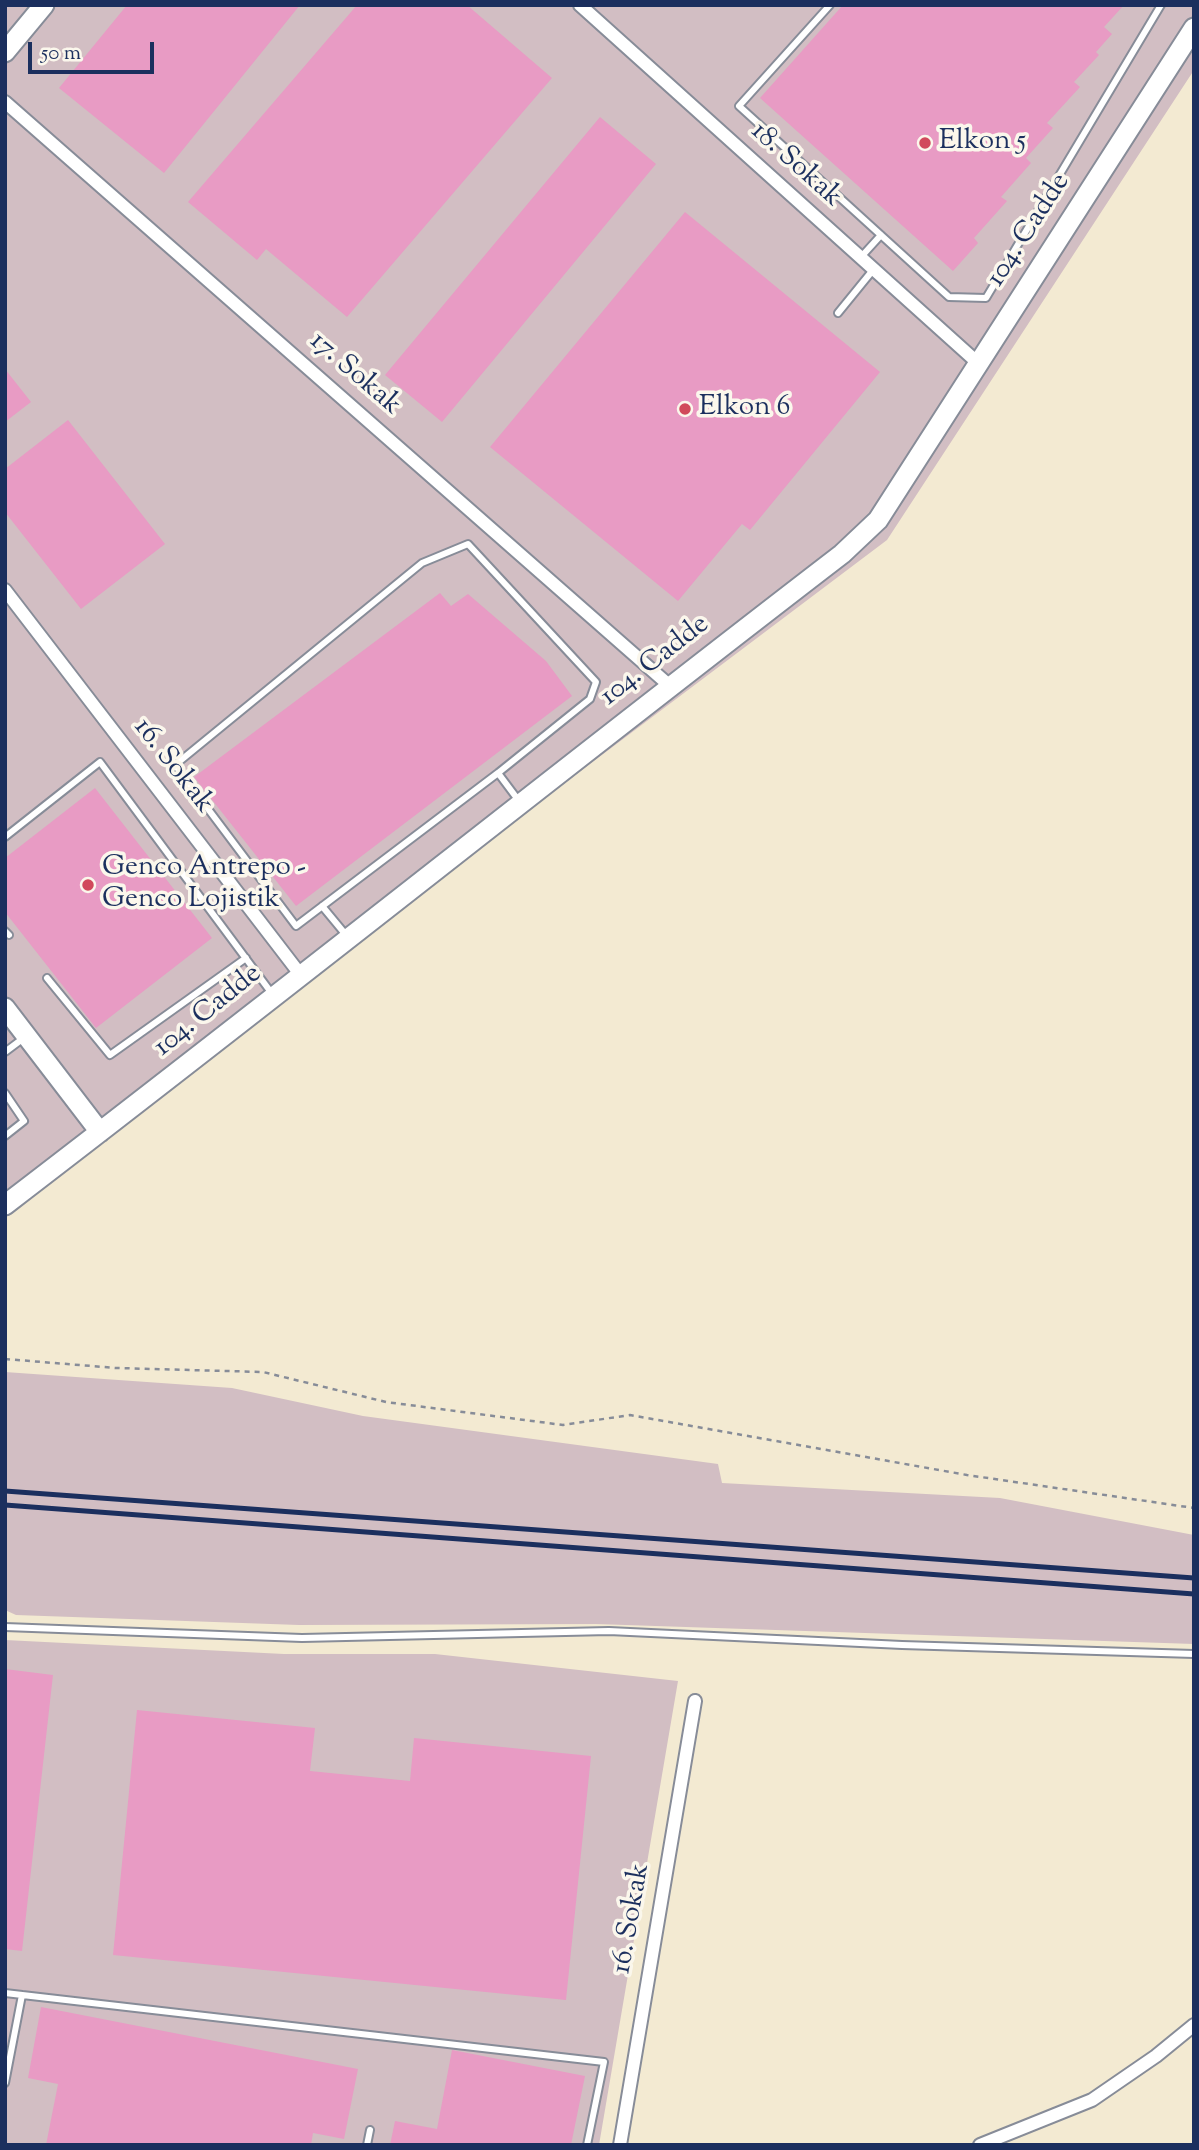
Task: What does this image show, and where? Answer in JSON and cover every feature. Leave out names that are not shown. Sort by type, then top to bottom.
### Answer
[{"type":"street","points":[[5,52],[44,5]]},
{"type":"street","name":"18. Sokak","points":[[580,5],[978,363]]},
{"type":"street","name":"104. Cadde","points":[[5,1205],[842,554],[877,520],[1194,28]]},
{"type":"street","name":"17. Sokak","points":[[5,102],[670,686]]},
{"type":"street","name":"16. Sokak","points":[[5,590],[300,974]]},
{"type":"street","points":[[5,1008],[100,1132]]},
{"type":"street","name":"16. Sokak","points":[[620,2145],[695,1701]]},
{"type":"street","points":[[980,2145],[1092,2100],[1156,2056],[1194,2025]]},
{"type":"lane","points":[[830,5],[739,106],[949,297],[986,298],[1161,5]]},
{"type":"lane","points":[[860,258],[881,235]]},
{"type":"lane","points":[[838,313],[873,270]]},
{"type":"lane","points":[[468,544],[596,682],[590,699],[498,774],[296,926],[175,765],[422,563],[468,544]]},
{"type":"lane","points":[[5,836],[100,762],[274,997]]},
{"type":"lane","points":[[498,774],[520,802]]},
{"type":"lane","points":[[322,906],[347,937]]},
{"type":"lane","points":[[47,978],[110,1055],[246,958]]},
{"type":"lane","points":[[5,1052],[27,1036]]},
{"type":"lane","points":[[5,1093],[24,1121],[5,1136]]},
{"type":"lane","points":[[5,1627],[302,1638],[609,1631],[902,1645],[1194,1654]]},
{"type":"lane","points":[[5,1993],[604,2062],[587,2145]]},
{"type":"lane","points":[[5,2083],[22,1994]]},
{"type":"lane","points":[[367,2145],[370,2130]]},
{"type":"path","points":[[5,1359],[116,1368],[263,1372],[386,1402],[563,1425],[630,1415],[967,1475],[1194,1508]]},
{"type":"shaded area","points":[[5,5],[1194,5],[1194,70],[887,540],[5,1205]]},
{"type":"shaded area","points":[[5,1372],[232,1388],[363,1416],[718,1464],[722,1483],[1000,1498],[1194,1535],[1194,1644],[596,1624],[299,1625],[16,1615],[5,1610]]},
{"type":"shaded area","points":[[5,1640],[284,1654],[435,1654],[678,1681],[599,2145],[5,2145]]},
{"type":"building","points":[[127,5],[300,5],[164,173],[59,88]]},
{"type":"building","points":[[357,5],[467,5],[552,78],[347,317],[266,249],[257,260],[188,202]]},
{"type":"building","name":"Elkon 5","points":[[843,5],[1124,5],[1104,27],[1112,34],[1096,52],[1099,55],[1074,82],[1080,87],[1047,123],[1053,128],[1026,158],[1031,163],[1001,197],[1007,201],[974,238],[978,243],[953,271],[760,98]]},
{"type":"building","points":[[600,117],[656,164],[442,422],[385,375]]},
{"type":"building","name":"Elkon 6","points":[[685,212],[880,372],[750,530],[742,524],[678,601],[490,447]]},
{"type":"building","points":[[5,369],[31,402],[5,422]]},
{"type":"building","points":[[68,420],[165,544],[81,609],[5,512],[5,469]]},
{"type":"building","points":[[440,593],[451,606],[468,594],[546,661],[572,696],[296,906],[194,777]]},
{"type":"building","name":"Genco Antrepo - Genco Lojistik","points":[[95,788],[212,938],[96,1028],[5,912],[5,858]]},
{"type":"building","points":[[5,1669],[53,1675],[22,1951],[5,1949]]},
{"type":"building","points":[[137,1710],[315,1728],[310,1771],[410,1781],[414,1738],[591,1756],[566,2000],[113,1955]]},
{"type":"building","points":[[41,2007],[358,2069],[344,2139],[313,2133],[311,2145],[46,2145],[58,2084],[28,2078]]},
{"type":"building","points":[[452,2050],[585,2076],[571,2145],[390,2145],[395,2121],[437,2129]]},
{"type":"railway","points":[[5,1491],[1194,1578]]},
{"type":"railway","points":[[5,1505],[1194,1594]]},
{"type":"place","name":"Elkon 5","points":[[925,143]]},
{"type":"place","name":"Elkon 6","points":[[685,409]]},
{"type":"place","name":"Genco Antrepo - Genco Lojistik","points":[[88,885]]}]
